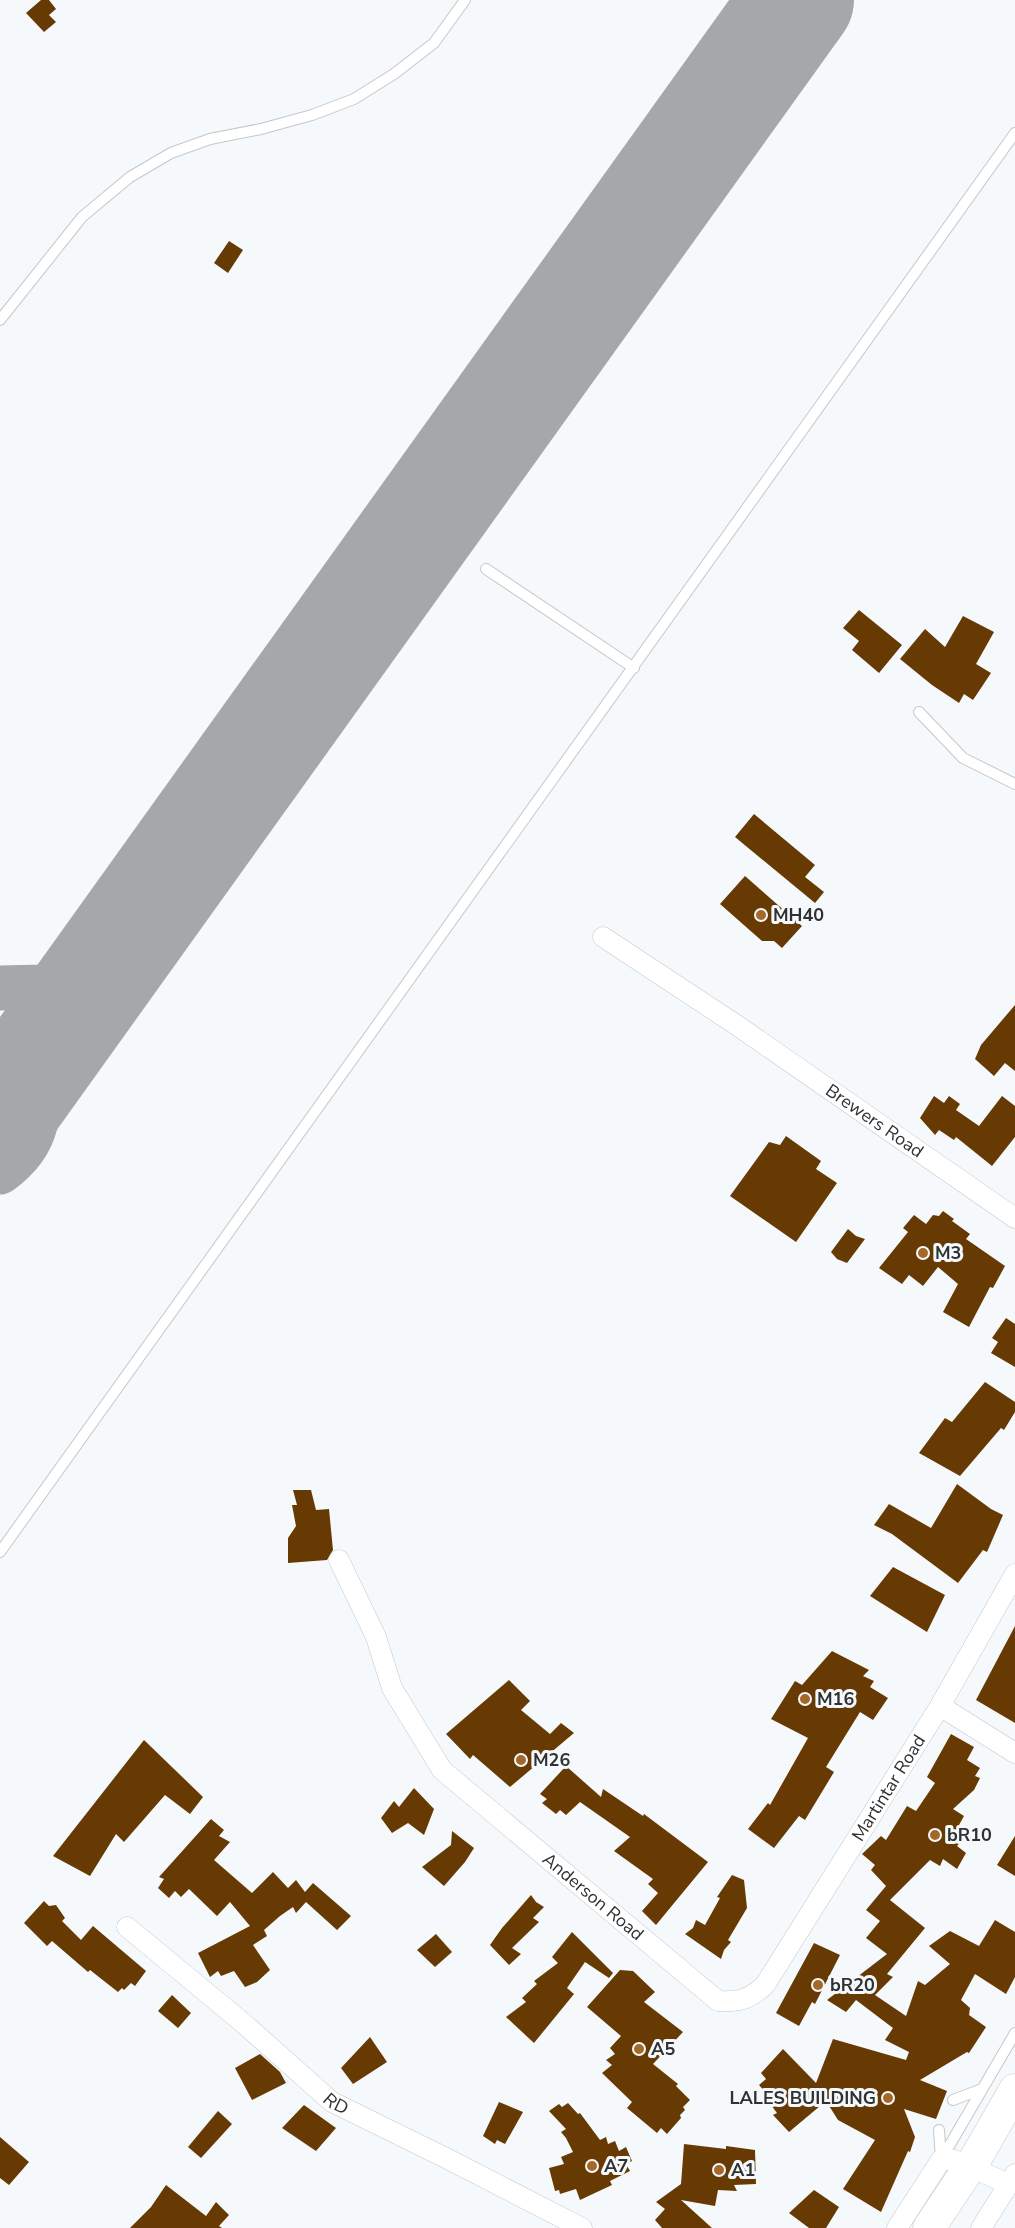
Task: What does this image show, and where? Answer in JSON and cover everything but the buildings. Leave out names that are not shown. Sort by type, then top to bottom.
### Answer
[{"type":"main road","points":[[929,2228],[989,2174],[1015,2090]]},
{"type":"main road","points":[[950,2228],[989,2174],[1015,2127]]},
{"type":"street","name":"Brewers Road","points":[[603,937],[735,1024],[1015,1218]]},
{"type":"street","name":"Anderson Road","points":[[339,1560],[376,1637],[392,1688],[442,1770],[718,2001],[735,2001],[753,1996]]},
{"type":"street","name":"Martintar Road","points":[[753,1996],[765,1986],[940,1706],[1015,1574]]},
{"type":"street","points":[[940,1706],[1015,1752]]},
{"type":"street","name":"RD","points":[[127,1927],[242,2022],[332,2102],[582,2228]]},
{"type":"street","points":[[897,2228],[989,2174]]},
{"type":"street","points":[[981,2228],[989,2174]]},
{"type":"lane","points":[[0,320],[82,217],[130,177],[171,153],[210,139],[261,129],[312,115],[354,99],[394,74],[434,43],[465,0]]},
{"type":"lane","points":[[0,1552],[1015,133]]},
{"type":"lane","points":[[486,569],[634,668]]},
{"type":"lane","points":[[919,712],[963,758],[1015,784]]},
{"type":"lane","points":[[989,2174],[982,2089],[1015,2033]]},
{"type":"lane","points":[[953,2100],[982,2089]]},
{"type":"lane","points":[[939,2130],[989,2174]]},
{"type":"taxiway","points":[[0,988],[42,987],[77,975],[114,953]]},
{"type":"taxiway","points":[[0,1172],[23,1150],[35,1125],[38,1097],[34,1065]]},
{"type":"runway","points":[[0,1113],[798,0]]},
{"type":"place","name":"MH40","points":[[761,915]]},
{"type":"place","name":"M3","points":[[923,1253]]},
{"type":"place","name":"M16","points":[[805,1699]]},
{"type":"place","name":"M26","points":[[521,1760]]},
{"type":"place","name":"bR10","points":[[935,1835]]},
{"type":"place","name":"bR20","points":[[818,1985]]},
{"type":"place","name":"A5","points":[[639,2049]]},
{"type":"place","name":"LALES BUILDING","points":[[888,2098]]},
{"type":"place","name":"A7","points":[[592,2166]]},
{"type":"place","name":"A1","points":[[719,2170]]}]
